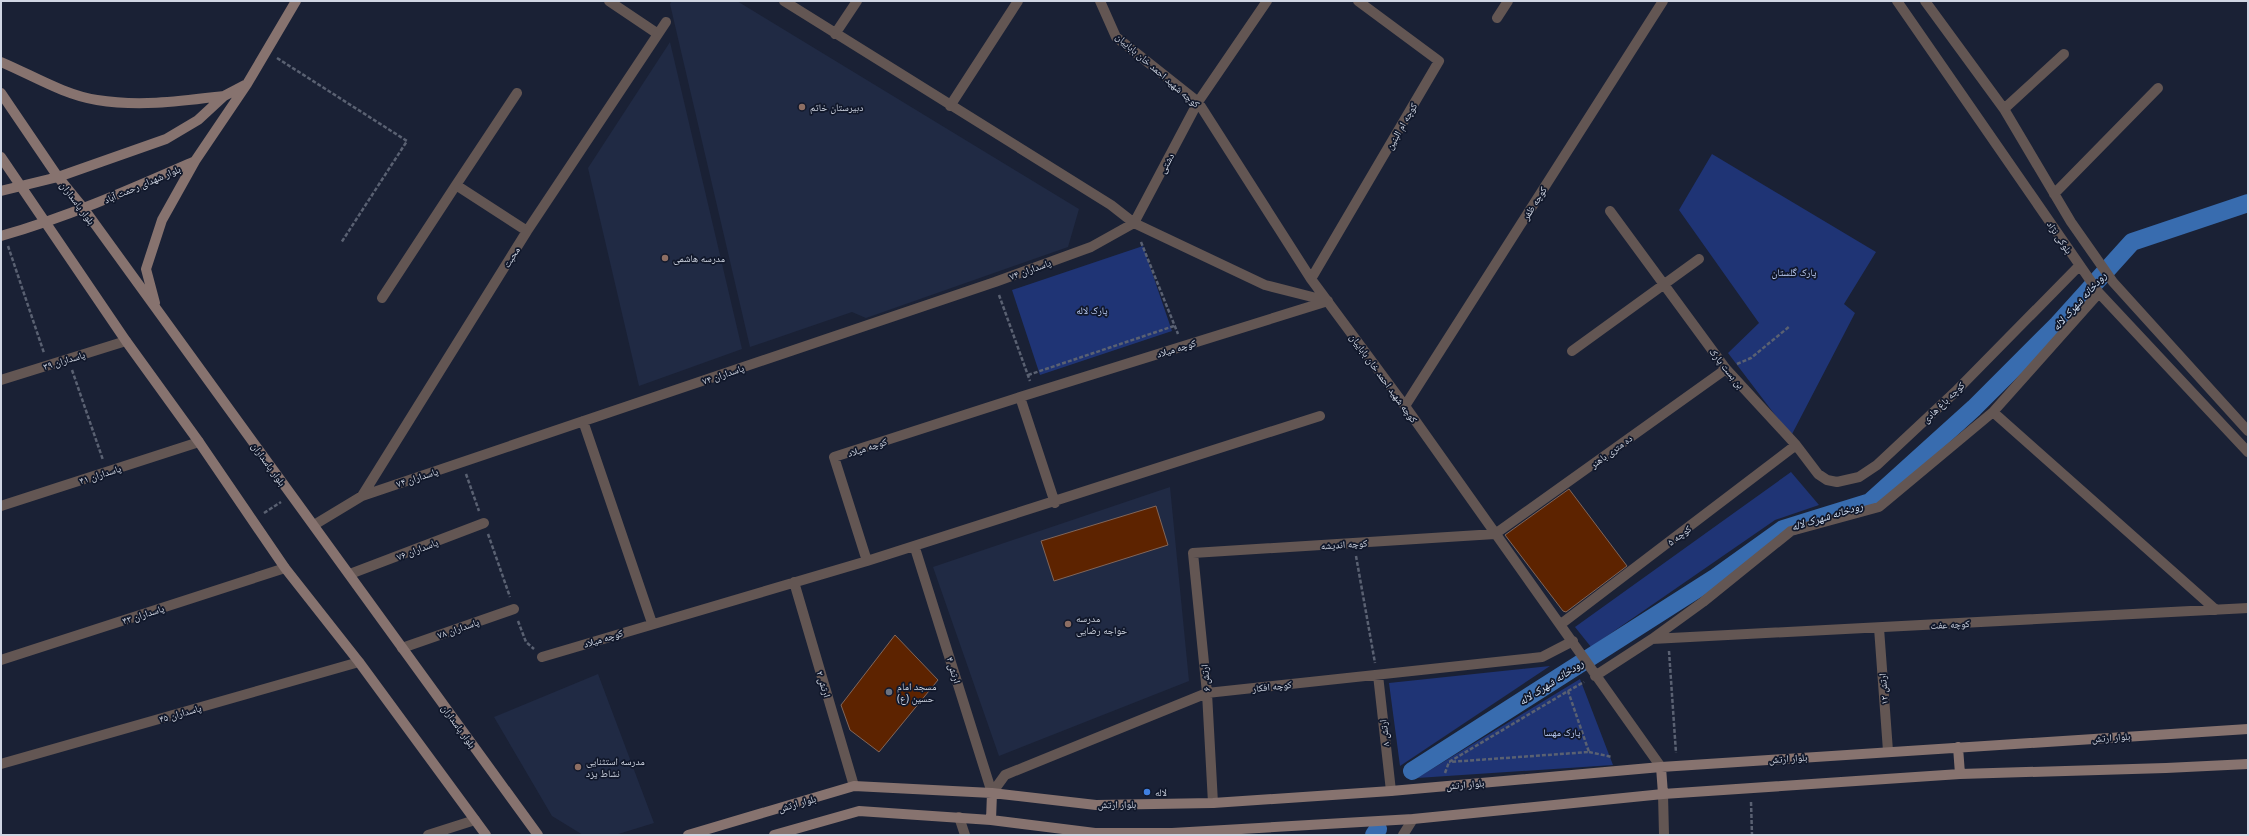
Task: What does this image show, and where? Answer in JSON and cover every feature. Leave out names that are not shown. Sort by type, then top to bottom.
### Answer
[{"type":"street","points":[[156,309],[146,269],[162,220],[195,161],[246,84],[296,1]]},
{"type":"street","points":[[609,1],[658,34]]},
{"type":"street","points":[[784,1],[950,106],[1111,205],[1134,223],[1265,285],[1328,301]]},
{"type":"street","points":[[835,34],[857,1]]},
{"type":"street","points":[[950,106],[1018,1]]},
{"type":"street","name":"کوچه شهید احمد خان باباییان","points":[[1100,1],[1116,37],[1198,102],[1311,279],[1405,406],[1495,534],[1562,624],[1592,672],[1660,767]]},
{"type":"street","name":"دشتی","points":[[1134,223],[1198,102],[1267,1]]},
{"type":"street","name":"کوچه ام البنین","points":[[1311,279],[1439,61],[1358,1]]},
{"type":"street","points":[[1497,18],[1508,1]]},
{"type":"street","name":"کوچه ظفر","points":[[1405,406],[1663,1]]},
{"type":"street","name":"بلوکی نژاد","points":[[1897,1],[1918,29],[2079,266],[2099,293],[2248,452]]},
{"type":"street","name":"بلوکی نژاد","points":[[1925,1],[2004,109],[2089,250],[2113,282],[2248,430]]},
{"type":"street","name":"محبت","points":[[362,496],[527,231],[666,22]]},
{"type":"street","points":[[2004,109],[2064,54]]},
{"type":"street","points":[[1,62],[60,89],[96,100],[146,104],[224,96]]},
{"type":"street","points":[[1,191],[58,177],[166,139],[198,120],[224,96],[246,84]]},
{"type":"street","points":[[2054,194],[2158,88]]},
{"type":"street","name":"بلوار پاسداران","points":[[1,93],[58,177],[84,209],[538,835]]},
{"type":"street","points":[[382,298],[517,93]]},
{"type":"street","points":[[1,157],[22,186],[45,224],[126,341],[199,442],[285,568],[359,662],[486,835]]},
{"type":"street","name":"بلوار شهدای رحمت آباد","points":[[3,236],[45,224],[84,209],[195,161]]},
{"type":"street","points":[[456,185],[527,231]]},
{"type":"street","name":"بن بست پارک","points":[[1610,211],[1726,369],[1796,445]]},
{"type":"street","name":"پاسداران ۷۴","points":[[314,525],[362,496],[995,282],[1091,247],[1134,223]]},
{"type":"street","points":[[1572,351],[1699,259]]},
{"type":"street","name":"کوچه باغ هادی","points":[[1796,445],[1818,474],[1827,480],[1848,480],[1859,476],[1877,465],[1955,392],[2079,266]]},
{"type":"street","points":[[1592,672],[1652,639],[1703,602],[1791,531],[1879,507],[1993,412],[2099,293]]},
{"type":"street","name":"کوچه میلاد","points":[[542,657],[652,623],[867,561],[834,458],[1034,392],[1328,301]]},
{"type":"street","name":"پاسداران ۳۹","points":[[1,380],[126,341]]},
{"type":"street","name":"ده متری باهنر","points":[[1495,534],[1726,369]]},
{"type":"street","points":[[1020,397],[1055,503]]},
{"type":"street","points":[[1993,412],[2216,610]]},
{"type":"street","points":[[867,561],[915,548],[1320,416]]},
{"type":"street","points":[[583,421],[652,623]]},
{"type":"street","name":"پاسداران ۴۱","points":[[1,506],[199,442]]},
{"type":"street","name":"کوچه ۵","points":[[1562,624],[1796,445]]},
{"type":"street","name":"پاسداران ۷۶","points":[[350,574],[484,523]]},
{"type":"street","name":"کوچه اندیشه","points":[[1193,554],[1495,534]]},
{"type":"street","name":"ارتش ۴","points":[[915,548],[992,793]]},
{"type":"street","name":"ارتش ۶","points":[[1193,554],[1207,693],[1213,803]]},
{"type":"street","name":"پاسداران ۴۳","points":[[1,660],[285,568]]},
{"type":"street","name":"ارتش ۲","points":[[794,582],[854,786]]},
{"type":"street","name":"کوچه عفت","points":[[1652,639],[2248,608]]},
{"type":"street","name":"پاسداران ۷۸","points":[[402,648],[514,609]]},
{"type":"street","name":"ارتش ۱۲","points":[[1879,628],[1888,751]]},
{"type":"street","name":"کوچه افکار","points":[[992,793],[1005,775],[1207,693],[1542,658],[1575,644]]},
{"type":"street","name":"پاسداران ۴۵","points":[[1,764],[359,662]]},
{"type":"street","name":"ارتش ۸","points":[[1378,675],[1391,791]]},
{"type":"street","name":"بلوار ارتش","points":[[688,835],[854,786],[992,793],[1096,805],[1213,803],[1391,791],[1660,767],[1888,751],[2248,729]]},
{"type":"street","points":[[1958,747],[1960,774]]},
{"type":"street","points":[[774,835],[859,811],[992,820],[1095,833],[1173,834],[1413,819],[1663,794],[1960,774],[2248,764]]},
{"type":"street","points":[[1660,767],[1663,794],[1664,835]]},
{"type":"street","points":[[992,793],[992,820]]},
{"type":"street","points":[[959,817],[965,835]]},
{"type":"street","points":[[1403,835],[1413,819]]},
{"type":"street","points":[[428,835],[475,820]]},
{"type":"path","points":[[266,52],[407,141],[341,243]]},
{"type":"path","points":[[1134,223],[1182,346]]},
{"type":"path","points":[[3,236],[48,365]]},
{"type":"path","points":[[995,282],[1034,392]]},
{"type":"path","points":[[1028,374],[1174,326]]},
{"type":"path","points":[[1726,369],[1751,358],[1790,326]]},
{"type":"path","points":[[68,359],[108,472]]},
{"type":"path","points":[[462,462],[526,642],[542,657]]},
{"type":"path","points":[[253,521],[292,495]]},
{"type":"path","points":[[1354,543],[1378,675]]},
{"type":"path","points":[[1668,638],[1676,766]]},
{"type":"path","points":[[1568,691],[1589,752],[1448,762],[1568,691],[1592,672]]},
{"type":"path","points":[[1750,788],[1752,835]]},
{"type":"shaded area","name":"دبیرستان خاتم","points":[[672,1],[737,1],[1079,209],[1068,247],[866,318],[852,312],[750,347],[670,4]]},
{"type":"shaded area","name":"مدرسه هاشمی","points":[[670,42],[742,349],[639,386],[588,168]]},
{"type":"shaded area","name":"مدرسه خواجه رضایی","points":[[1170,487],[1189,681],[999,756],[933,567]]},
{"type":"shaded area","name":"مدرسه استثنایی نشاط یزد","points":[[598,674],[654,823],[615,835],[583,835],[552,816],[494,717]]},
{"type":"green space","name":"پارک گلستان","points":[[1712,154],[1876,252],[1844,304],[1855,313],[1791,436],[1728,353],[1759,323],[1679,210]]},
{"type":"green space","name":"پارک لاله","points":[[1143,246],[1172,331],[1040,375],[1012,290]]},
{"type":"green space","points":[[1791,472],[1819,505],[1775,520],[1591,647],[1575,627]]},
{"type":"green space","points":[[1550,666],[1400,766],[1389,683]]},
{"type":"green space","name":"پارک مهسا","points":[[1580,679],[1613,765],[1417,778]]},
{"type":"building","points":[[1569,489],[1627,566],[1566,612],[1563,611],[1505,535]]},
{"type":"building","points":[[1156,506],[1168,545],[1054,581],[1041,541]]},
{"type":"building","name":"مسجد امام حسین (ع)","points":[[895,635],[938,680],[879,752],[850,730],[841,705]]},
{"type":"waterway","name":"رودخانه شهرک لاله","points":[[1412,771],[1716,577],[1783,529],[1870,502],[1974,408],[2058,324],[2132,242],[2248,203]]},
{"type":"waterway","name":"رودخانه شهرک لاله","points":[[1374,835],[1378,829]]},
{"type":"place","name":"دبیرستان خاتم","points":[[802,107]]},
{"type":"place","name":"مدرسه هاشمی","points":[[665,258]]},
{"type":"place","name":"مدرسه خواجه رضایی","points":[[1068,624]]},
{"type":"place","name":"مسجد امام حسین (ع)","points":[[889,692]]},
{"type":"place","name":"مدرسه استثنایی نشاط یزد","points":[[578,767]]},
{"type":"place","name":"لاله","points":[[1147,792]]}]
